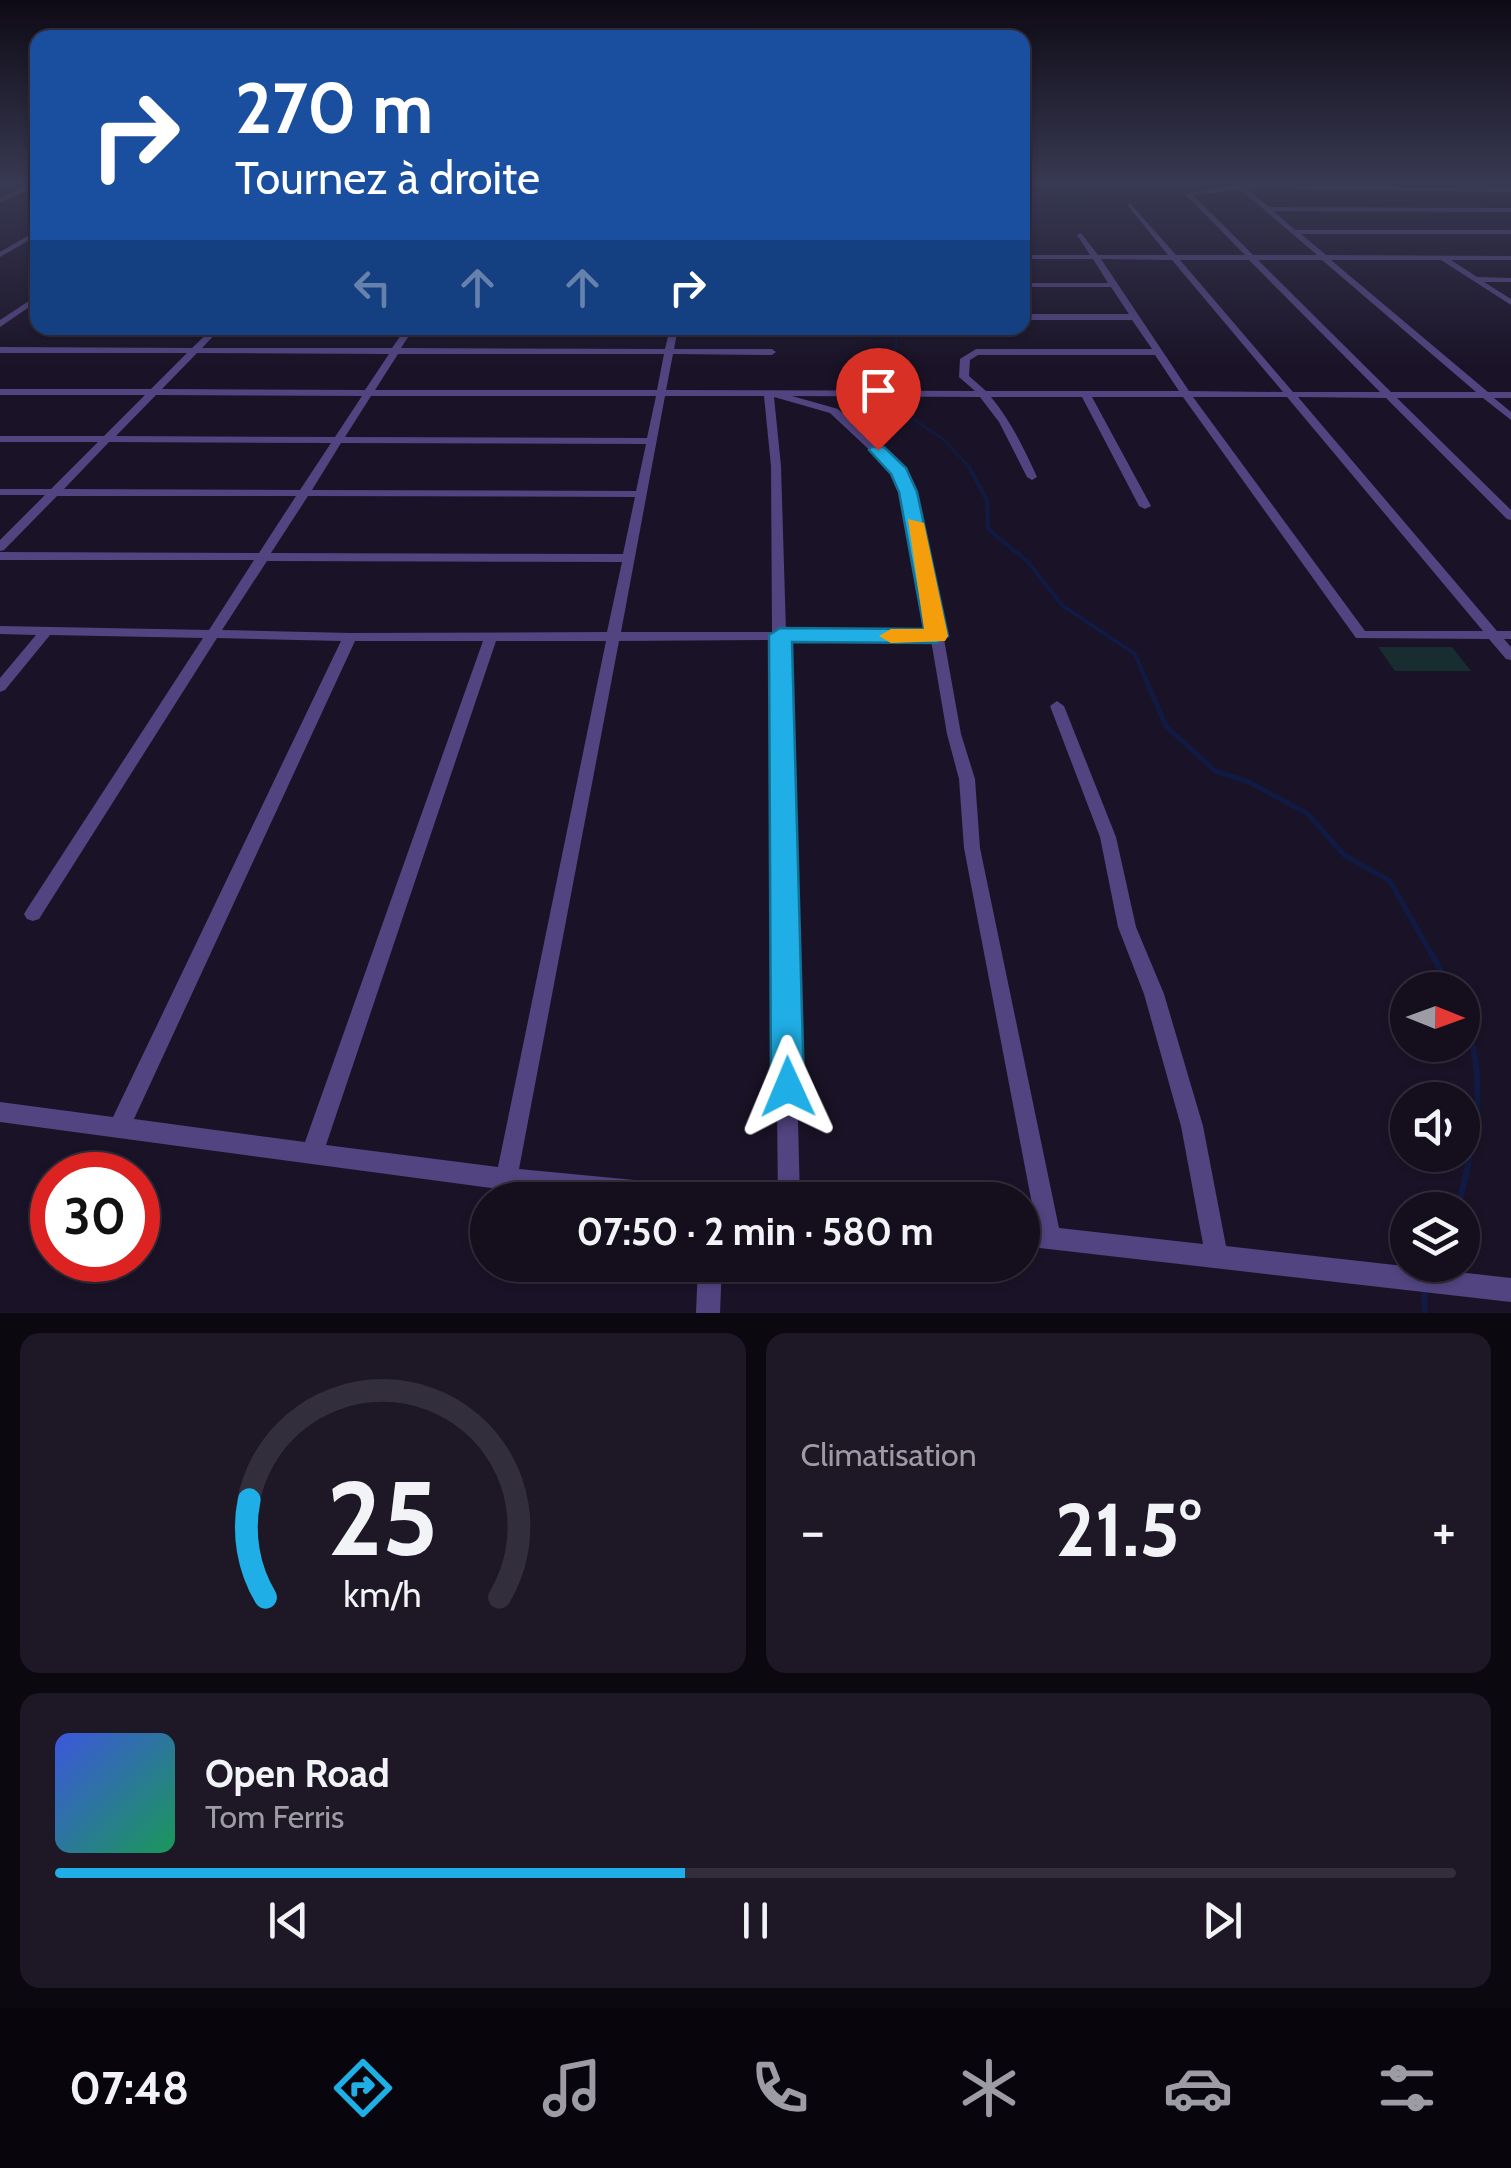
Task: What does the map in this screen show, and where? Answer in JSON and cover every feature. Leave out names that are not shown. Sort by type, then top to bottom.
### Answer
[{"type":"street","points":[[1087,244],[1185,393],[1362,635],[1511,635]]},
{"type":"street","points":[[1163,244],[1511,656]]},
{"type":"street","points":[[1237,244],[1511,517]]},
{"type":"street","points":[[1309,244],[1511,417]]},
{"type":"street","points":[[1030,257],[1511,258]]},
{"type":"street","points":[[1442,258],[1511,303]]},
{"type":"street","points":[[1472,279],[1511,280]]},
{"type":"street","points":[[1030,285],[1114,285]]},
{"type":"street","points":[[0,324],[30,304]]},
{"type":"street","points":[[14,315],[30,315]]},
{"type":"street","points":[[1030,317],[1134,317]]},
{"type":"street","points":[[0,548],[210,335]]},
{"type":"street","points":[[33,914],[406,335]]},
{"type":"street","points":[[506,1178],[652,441],[658,393],[673,335]]},
{"type":"street","points":[[0,350],[772,352]]},
{"type":"street","points":[[1032,476],[986,393],[964,378],[965,360],[976,352],[1158,352]]},
{"type":"street","points":[[0,392],[1511,395]]},
{"type":"street","points":[[769,393],[776,466],[789,1182]]},
{"type":"street","points":[[769,393],[834,411],[899,472],[919,532],[967,779],[972,848],[1050,1238]]},
{"type":"street","points":[[1085,393],[1145,506]]},
{"type":"street","points":[[0,439],[652,441]]},
{"type":"street","points":[[0,492],[640,494]]},
{"type":"street","points":[[0,556],[627,558]]},
{"type":"street","points":[[0,630],[350,637],[937,636]]},
{"type":"street","points":[[0,687],[46,631]]},
{"type":"street","points":[[313,1150],[491,636]]},
{"type":"street","points":[[119,1128],[350,637]]},
{"type":"street","points":[[1057,706],[1108,836],[1127,927],[1154,994],[1192,1126],[1217,1258]]},
{"type":"street","points":[[0,1112],[546,1182]]},
{"type":"street","points":[[1040,1237],[1501,1289]]},
{"type":"street","points":[[708,1313],[709,1282]]},
{"type":"green space","points":[[1378,647],[1452,647],[1471,671],[1395,671]]},
{"type":"waterway","points":[[897,335],[892,405],[943,439],[971,469]]},
{"type":"waterway","points":[[969,467],[987,501],[988,529],[1027,561],[1063,606],[1135,654],[1146,680]]},
{"type":"waterway","points":[[1145,678],[1166,726],[1215,771],[1249,782],[1308,814],[1344,855],[1390,881],[1432,955]]},
{"type":"waterway","points":[[1431,953],[1442,972]]},
{"type":"waterway","points":[[1461,1192],[1477,1110],[1476,1062]]},
{"type":"waterway","points":[[1424,1288],[1425,1313]]},
{"type":"slow traffic","points":[[891,636],[937,636],[915,523]]},
{"type":"route","points":[[788,1087],[780,635],[937,636],[908,492],[899,472],[878,450]]}]
